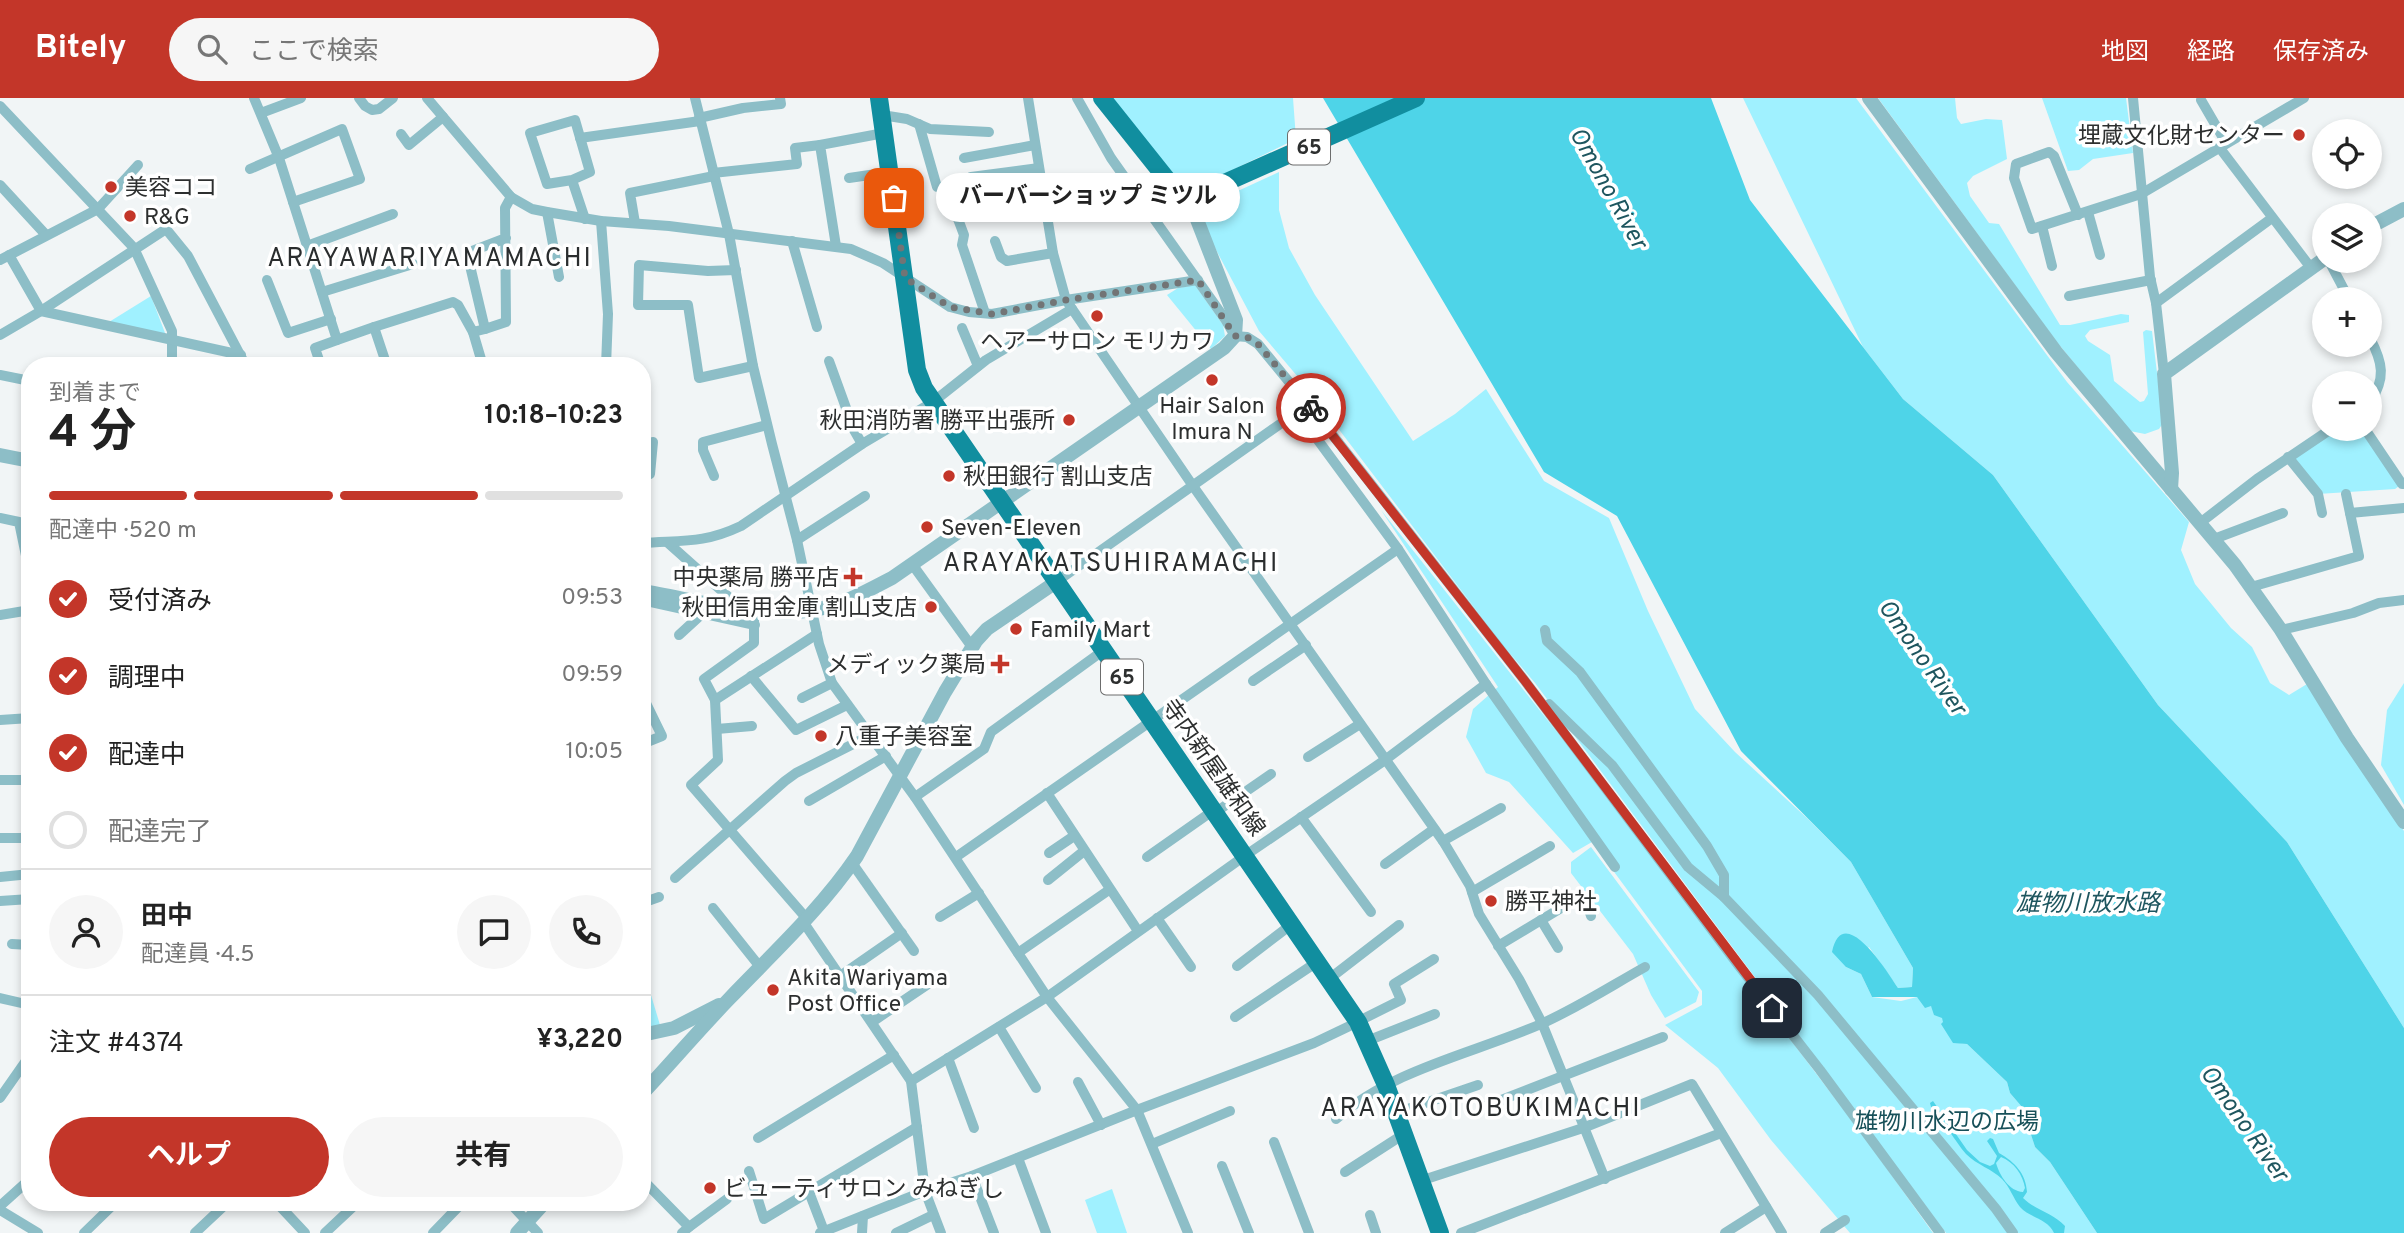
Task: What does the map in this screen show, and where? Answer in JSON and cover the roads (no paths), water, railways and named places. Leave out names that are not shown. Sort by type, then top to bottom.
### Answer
[{"type":"main road","points":[[1102,98],[1177,192],[1197,196]]},
{"type":"main road","name":"65","points":[[1197,196],[1416,98]]},
{"type":"main road","name":"寺内新屋雄和線","points":[[881,106],[917,370],[924,388],[1358,1022],[1386,1084],[1436,1232]]},
{"type":"street","points":[[254,98],[279,158],[337,340]]},
{"type":"street","points":[[261,113],[302,98]]},
{"type":"street","points":[[359,98],[372,110],[379,109],[393,98]]},
{"type":"street","points":[[427,98],[511,197],[532,209],[601,221],[836,246],[867,254],[950,307],[992,314],[1069,304],[1198,280]]},
{"type":"street","points":[[695,98],[729,234],[767,425],[831,683],[900,775],[1047,997],[1137,1110],[1188,1233]]},
{"type":"street","points":[[580,138],[699,120],[743,108],[781,104],[780,98]]},
{"type":"street","points":[[1028,98],[1053,253],[1069,304],[1193,486],[1443,841],[1472,892],[1479,914],[1542,1023],[1605,1179]]},
{"type":"street","points":[[1077,98],[1111,158],[1235,336]]},
{"type":"street","points":[[1869,98],[2056,352],[2214,539],[2251,587],[2404,822]]},
{"type":"street","points":[[2133,98],[2141,194],[2164,374],[2171,489]]},
{"type":"street","points":[[2100,255],[2083,214],[2054,156],[2049,152],[2015,164],[2014,178],[2032,229],[2083,214],[2141,194],[2303,98]]},
{"type":"street","points":[[2201,100],[2223,145],[2272,218],[2312,255]]},
{"type":"street","points":[[0,106],[134,248],[172,331],[172,357]]},
{"type":"street","points":[[881,106],[930,129],[989,132]]},
{"type":"street","points":[[401,134],[410,145],[443,117]]},
{"type":"street","points":[[575,120],[590,172],[572,180],[547,184],[530,132],[575,120]]},
{"type":"street","points":[[919,124],[937,187]]},
{"type":"street","points":[[250,169],[342,129],[360,179],[293,202]]},
{"type":"street","points":[[635,223],[630,193],[713,174],[797,164],[795,148],[884,134]]},
{"type":"street","points":[[820,145],[836,246]]},
{"type":"street","points":[[964,158],[1035,145]]},
{"type":"street","points":[[138,165],[98,209],[4,258],[41,311],[240,355]]},
{"type":"street","points":[[971,177],[1039,168]]},
{"type":"street","points":[[849,178],[890,172]]},
{"type":"street","points":[[572,180],[585,219]]},
{"type":"street","points":[[0,185],[46,235]]},
{"type":"street","points":[[651,602],[703,613],[750,614],[812,610],[837,604],[874,588],[1224,348],[1235,336],[1236,320],[1196,217],[1192,202],[1197,196]]},
{"type":"street","points":[[473,332],[506,322],[505,208],[511,197]]},
{"type":"street","points":[[2382,221],[2404,209]]},
{"type":"street","points":[[956,211],[964,235],[962,245],[985,313]]},
{"type":"street","points":[[547,212],[559,277]]},
{"type":"street","points":[[307,246],[393,214]]},
{"type":"street","points":[[2156,303],[2272,218]]},
{"type":"street","points":[[601,221],[608,314],[606,357]]},
{"type":"street","points":[[2042,226],[2052,266]]},
{"type":"street","points":[[0,335],[166,229],[188,256],[240,355]]},
{"type":"street","points":[[485,329],[467,253],[506,238]]},
{"type":"street","points":[[995,241],[1001,257],[1007,261],[1053,253]]},
{"type":"street","points":[[792,242],[817,327]]},
{"type":"street","points":[[322,292],[413,264]]},
{"type":"street","points":[[736,270],[708,271],[639,265],[638,305],[688,304],[699,379],[754,366]]},
{"type":"street","points":[[2164,374],[2312,269]]},
{"type":"street","points":[[2329,273],[2340,287]]},
{"type":"street","points":[[267,280],[288,332],[331,319]]},
{"type":"street","points":[[2069,296],[2151,280]]},
{"type":"street","points":[[318,357],[315,348],[453,302],[458,305],[473,332],[480,357]]},
{"type":"street","points":[[651,542],[701,541],[719,537],[741,526],[862,444],[933,402],[978,366],[1069,304]]},
{"type":"street","points":[[374,327],[384,357]]},
{"type":"street","points":[[962,328],[978,366]]},
{"type":"street","points":[[1235,336],[1247,337],[1258,344],[1307,402],[1525,681],[1940,1233]]},
{"type":"street","points":[[829,361],[854,430],[862,444]]},
{"type":"street","points":[[0,375],[21,379]]},
{"type":"street","points":[[651,1084],[805,921],[852,863],[972,647],[987,629],[1298,413],[1307,402]]},
{"type":"street","points":[[1298,413],[1398,549],[1486,684],[1615,867]]},
{"type":"street","points":[[714,476],[703,450],[703,442],[767,425]]},
{"type":"street","points":[[2200,523],[2313,441]]},
{"type":"street","points":[[2373,441],[2404,484]]},
{"type":"street","points":[[651,463],[653,442]]},
{"type":"street","points":[[0,455],[21,459]]},
{"type":"street","points":[[2288,457],[2318,494],[2322,513]]},
{"type":"street","points":[[2251,587],[2359,556],[2346,494]]},
{"type":"street","points":[[797,540],[864,496]]},
{"type":"street","points":[[2350,513],[2404,508]]},
{"type":"street","points":[[2214,539],[2283,513]]},
{"type":"street","points":[[0,518],[19,522],[21,530]]},
{"type":"street","points":[[667,542],[750,614],[754,643],[704,679],[715,700],[718,760],[691,785],[805,921],[911,1081],[925,1191],[941,1233]]},
{"type":"street","points":[[956,857],[1398,549]]},
{"type":"street","points":[[912,564],[972,647]]},
{"type":"street","points":[[651,592],[750,614]]},
{"type":"street","points":[[2281,630],[2353,613],[2379,603],[2404,600]]},
{"type":"street","points":[[0,615],[21,612]]},
{"type":"street","points":[[679,635],[703,613]]},
{"type":"street","points":[[1545,630],[1547,641],[1580,672],[1707,846],[1724,875],[1724,897]]},
{"type":"street","points":[[715,700],[817,634]]},
{"type":"street","points":[[1253,681],[1306,645]]},
{"type":"street","points":[[915,797],[984,749],[991,732],[1104,650]]},
{"type":"street","points":[[751,676],[796,730],[848,705]]},
{"type":"street","points":[[1525,681],[1612,765],[1688,867],[1724,897],[1818,995],[1994,1206],[2013,1233]]},
{"type":"street","points":[[802,698],[831,683]]},
{"type":"street","points":[[911,1081],[1047,997],[1245,855],[1385,760],[1486,684]]},
{"type":"street","points":[[651,713],[662,736],[651,740]]},
{"type":"street","points":[[0,720],[21,719]]},
{"type":"street","points":[[1308,757],[1360,724]]},
{"type":"street","points":[[717,729],[751,726]]},
{"type":"street","points":[[675,878],[796,774],[867,737]]},
{"type":"street","points":[[809,801],[886,756]]},
{"type":"street","points":[[1147,857],[1271,774]]},
{"type":"street","points":[[0,780],[21,780]]},
{"type":"street","points":[[1047,793],[1138,931]]},
{"type":"street","points":[[1443,841],[1501,808]]},
{"type":"street","points":[[1301,817],[1371,912]]},
{"type":"street","points":[[1385,864],[1434,829]]},
{"type":"street","points":[[1049,853],[1074,835]]},
{"type":"street","points":[[0,838],[21,838]]},
{"type":"street","points":[[1472,892],[1550,846]]},
{"type":"street","points":[[1048,880],[1084,852]]},
{"type":"street","points":[[852,863],[914,951]]},
{"type":"street","points":[[0,877],[21,875]]},
{"type":"street","points":[[1018,953],[1109,890]]},
{"type":"street","points":[[940,917],[979,893]]},
{"type":"street","points":[[651,900],[659,897]]},
{"type":"street","points":[[1498,946],[1576,899],[1591,916]]},
{"type":"street","points":[[0,901],[21,900]]},
{"type":"street","points":[[713,908],[760,967]]},
{"type":"street","points":[[1157,918],[1191,967]]},
{"type":"street","points":[[1541,920],[1558,948]]},
{"type":"street","points":[[1237,966],[1292,924]]},
{"type":"street","points":[[1329,979],[1399,925]]},
{"type":"street","points":[[840,976],[902,933]]},
{"type":"street","points":[[12,944],[21,944]]},
{"type":"street","points":[[809,1192],[822,1232],[925,1191],[972,1177],[1137,1110],[1314,1043],[1401,1000],[1394,984],[1434,959]]},
{"type":"street","points":[[1235,1017],[1317,962]]},
{"type":"street","points":[[1336,1119],[1358,1100],[1386,1084],[1542,1023],[1645,967]]},
{"type":"street","points":[[872,1022],[934,980]]},
{"type":"street","points":[[0,998],[21,1003]]},
{"type":"street","points":[[651,1033],[674,1028],[727,1001]]},
{"type":"street","points":[[1367,1041],[1435,1014]]},
{"type":"street","points":[[999,1027],[1036,1088]]},
{"type":"street","points":[[1486,1106],[1663,1037]]},
{"type":"street","points":[[758,1138],[894,1055]]},
{"type":"street","points":[[947,1058],[974,1128]]},
{"type":"street","points":[[0,1098],[21,1068]]},
{"type":"street","points":[[1078,1082],[1101,1125]]},
{"type":"street","points":[[1420,1181],[1583,1128],[1692,1084],[1782,1233]]},
{"type":"street","points":[[1396,1113],[1478,1085]]},
{"type":"street","points":[[1152,1144],[1230,1111]]},
{"type":"street","points":[[749,1171],[764,1219],[918,1127]]},
{"type":"street","points":[[1461,1233],[1721,1133]]},
{"type":"street","points":[[1345,1172],[1404,1134]]},
{"type":"street","points":[[1274,1142],[1309,1233]]},
{"type":"street","points":[[1018,1158],[1046,1233]]},
{"type":"street","points":[[1222,1166],[1248,1233]]},
{"type":"street","points":[[972,1177],[994,1233]]},
{"type":"street","points":[[21,1187],[0,1208],[38,1233]]},
{"type":"street","points":[[651,1190],[685,1230],[727,1199]]},
{"type":"street","points":[[1725,1233],[1766,1207]]},
{"type":"street","points":[[84,1233],[107,1211]]},
{"type":"street","points":[[195,1233],[218,1211]]},
{"type":"street","points":[[284,1211],[305,1233]]},
{"type":"street","points":[[325,1233],[348,1211]]},
{"type":"street","points":[[433,1233],[454,1211]]},
{"type":"street","points":[[518,1211],[538,1233]]},
{"type":"street","points":[[517,1233],[537,1211]]},
{"type":"street","points":[[896,1233],[933,1215]]},
{"type":"street","points":[[1370,1215],[1376,1233]]},
{"type":"street","points":[[862,1233],[863,1216]]},
{"type":"street","points":[[1825,1233],[1845,1220]]},
{"type":"water","name":"雄物川放水路","points":[[1323,98],[1711,98],[1750,200],[1903,399],[1993,475],[2158,705],[2287,842],[2404,1028],[2404,1233],[2097,1233],[2050,1162],[2035,1147],[2022,1107],[2010,1093],[2007,1082],[1967,1044],[1953,1043],[1941,1024],[1942,1018],[1934,1015],[1931,1006],[1925,1008],[1917,997],[1872,997],[1861,974],[1846,967],[1832,952],[1838,938],[1846,934],[1865,945],[1898,988],[1912,987],[1913,968],[1851,862],[1741,751],[1617,516],[1544,472]]},
{"type":"water","points":[[1933,1101],[1967,1150],[1980,1162],[1990,1166],[1994,1164],[1997,1156],[1987,1141],[1993,1139],[1999,1153],[2010,1160],[2022,1174],[2027,1192],[2023,1198],[2065,1226],[2064,1233],[2054,1233],[2048,1225],[2020,1207],[2002,1179],[1966,1154],[1932,1111],[1930,1103]],"holes":[[[2001,1157],[2020,1174],[2025,1188],[2023,1192],[2009,1186],[2000,1173],[1996,1163]]]},
{"type":"place","name":"埋蔵文化財センター","points":[[2299,135]]},
{"type":"place","name":"美容ココ","points":[[111,187]]},
{"type":"place","name":"バーバーショップ ミツル","points":[[894,198]]},
{"type":"place","name":"R&G","points":[[130,216]]},
{"type":"place","name":"ヘアーサロン モリカワ","points":[[1097,316]]},
{"type":"place","name":"Hair Salon Imura N","points":[[1212,380]]},
{"type":"place","name":"秋田消防署 勝平出張所","points":[[1069,420]]},
{"type":"place","name":"秋田銀行 割山支店","points":[[949,476]]},
{"type":"place","name":"Seven-Eleven","points":[[927,527]]},
{"type":"place","name":"中央薬局 勝平店","points":[[853,577]]},
{"type":"place","name":"秋田信用金庫 割山支店","points":[[931,607]]},
{"type":"place","name":"Family Mart","points":[[1016,629]]},
{"type":"place","name":"メディック薬局","points":[[1000,664]]},
{"type":"place","name":"八重子美容室","points":[[821,736]]},
{"type":"place","name":"勝平神社","points":[[1491,901]]},
{"type":"place","name":"Akita Wariyama Post Office","points":[[773,990]]},
{"type":"place","name":"ビューティサロン みねぎし","points":[[710,1188]]},
{"type":"district","name":"ARAYAWARIYAMAMACHI","points":[[430,257]]},
{"type":"district","name":"ARAYAKATSUHIRAMACHI","points":[[1111,562]]},
{"type":"district","name":"ARAYAKOTOBUKIMACHI","points":[[1481,1107]]},
{"type":"water label","name":"Omono River","points":[[1609,188]]},
{"type":"water label","name":"Omono River","points":[[1923,657]]},
{"type":"water label","name":"Omono River","points":[[2245,1123]]},
{"type":"park label","name":"雄物川水辺の広場","points":[[1947,1121]]}]
